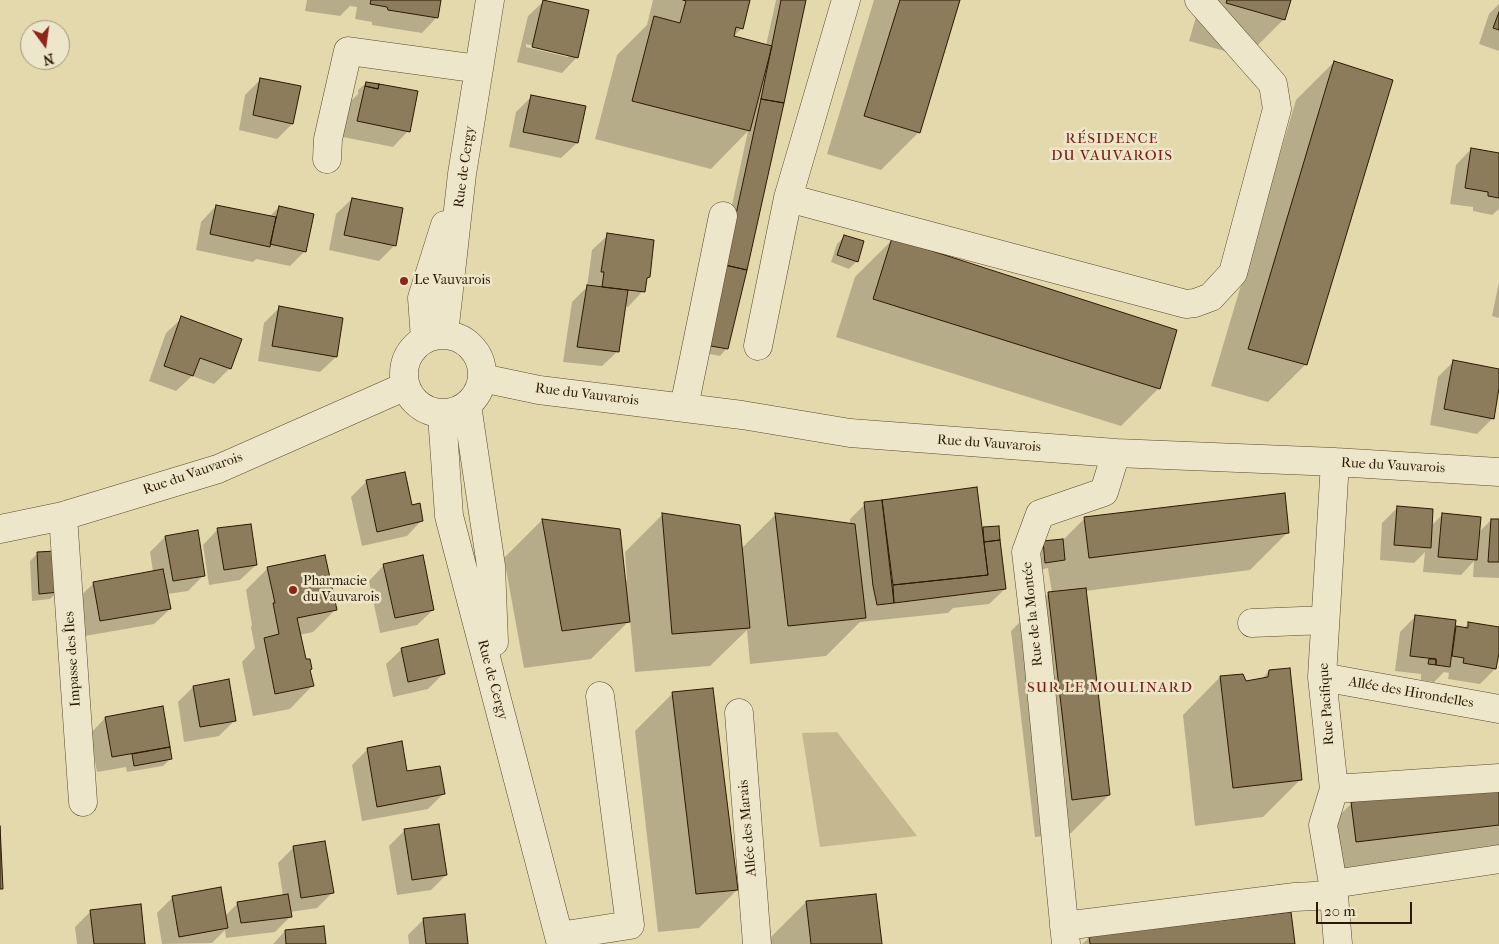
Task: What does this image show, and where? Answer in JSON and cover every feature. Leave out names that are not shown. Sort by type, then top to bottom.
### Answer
[{"type":"street","name":"Rue de Cergy","points":[[435,336],[490,0]]},
{"type":"street","points":[[758,346],[788,198],[846,0]]},
{"type":"street","points":[[788,198],[1186,304],[1195,304],[1211,297],[1233,273],[1277,108],[1273,84],[1199,0]]},
{"type":"street","points":[[328,159],[328,138],[348,51],[479,69]]},
{"type":"street","points":[[684,407],[723,216]]},
{"type":"street","points":[[435,336],[461,339],[474,349],[479,358],[482,378],[476,395],[467,405],[458,410],[442,414],[424,408],[415,402],[406,386],[404,368],[413,349],[435,336]]},
{"type":"street","name":"Rue du Vauvarois","points":[[482,378],[539,390],[742,415],[850,434],[1116,453],[1335,462],[1499,472]]},
{"type":"street","name":"Rue du Vauvarois","points":[[0,529],[62,516],[218,468],[406,386]]},
{"type":"street","points":[[467,405],[491,566],[496,694]]},
{"type":"street","name":"Rue de Cergy","points":[[442,414],[449,516],[560,940]]},
{"type":"street","name":"Rue de la Montée","points":[[1065,935],[1026,552],[1040,514],[1104,492],[1116,453]]},
{"type":"street","name":"Rue Pacifique","points":[[1335,462],[1322,677],[1334,789],[1323,825],[1333,889],[1338,944]]},
{"type":"street","name":"Impasse des Îles","points":[[62,516],[83,802]]},
{"type":"street","points":[[1252,623],[1325,620]]},
{"type":"street","name":"Allée des Hirondelles","points":[[1322,677],[1499,709]]},
{"type":"street","points":[[560,940],[630,926],[600,696]]},
{"type":"street","name":"Allée des Marais","points":[[739,713],[758,944]]},
{"type":"street","points":[[1334,789],[1499,778]]},
{"type":"street","points":[[1065,935],[1295,897],[1499,859]]},
{"type":"shaded area","points":[[837,732],[917,836],[820,847],[802,733]]},
{"type":"building","points":[[371,0],[441,0],[438,18],[388,10],[387,7],[370,4]]},
{"type":"building","points":[[543,0],[589,10],[578,58],[532,47]]},
{"type":"building","points":[[683,0],[750,0],[743,29],[736,27],[734,36],[772,46],[750,131],[632,101],[654,16],[680,23],[686,1]]},
{"type":"building","points":[[781,0],[806,0],[784,103],[761,99]]},
{"type":"building","points":[[900,0],[960,0],[920,133],[864,116]]},
{"type":"building","points":[[1227,0],[1291,0],[1285,20],[1226,3]]},
{"type":"building","points":[[1499,12],[1499,30],[1493,28]]},
{"type":"building","points":[[1334,61],[1393,80],[1307,365],[1248,349]]},
{"type":"building","points":[[260,78],[301,86],[293,124],[253,115]]},
{"type":"building","points":[[366,82],[379,84],[378,89],[365,86]]},
{"type":"building","points":[[379,84],[418,91],[410,132],[357,121],[365,86],[378,89]]},
{"type":"building","points":[[531,95],[586,106],[578,143],[523,132]]},
{"type":"building","points":[[761,99],[784,103],[747,270],[725,265]]},
{"type":"building","points":[[1471,148],[1499,153],[1499,198],[1488,196],[1488,192],[1465,188]]},
{"type":"building","points":[[352,198],[403,208],[396,246],[344,235]]},
{"type":"building","points":[[216,205],[276,217],[270,247],[210,234]]},
{"type":"building","points":[[279,206],[314,214],[306,252],[270,244]]},
{"type":"building","points":[[607,233],[654,240],[650,277],[647,278],[645,292],[602,287],[604,272],[601,272]]},
{"type":"building","points":[[844,235],[864,241],[858,262],[837,255]]},
{"type":"building","points":[[892,238],[1177,330],[1160,389],[873,299]]},
{"type":"building","points":[[725,265],[747,270],[728,349],[705,345]]},
{"type":"building","points":[[587,285],[628,290],[619,352],[577,347]]},
{"type":"building","points":[[279,306],[343,318],[337,357],[272,346]]},
{"type":"building","points":[[181,316],[242,339],[231,369],[200,358],[193,376],[164,366]]},
{"type":"building","points":[[1453,360],[1499,369],[1499,388],[1494,419],[1444,409]]},
{"type":"building","points":[[405,472],[412,505],[420,503],[423,521],[377,532],[366,480]]},
{"type":"building","points":[[977,487],[988,575],[893,585],[882,500]]},
{"type":"building","points":[[1285,493],[1289,533],[1089,558],[1084,517]]},
{"type":"building","points":[[882,500],[894,603],[877,605],[873,586],[864,502]]},
{"type":"building","points":[[1397,506],[1433,509],[1431,548],[1394,545]]},
{"type":"building","points":[[662,513],[740,525],[750,628],[672,634]]},
{"type":"building","points":[[775,513],[855,524],[866,618],[788,626]]},
{"type":"building","points":[[1442,513],[1481,517],[1477,560],[1438,557]]},
{"type":"building","points":[[542,519],[620,529],[630,622],[562,631]]},
{"type":"building","points":[[1491,519],[1499,519],[1499,562],[1488,562]]},
{"type":"building","points":[[251,524],[257,565],[224,570],[217,528]]},
{"type":"building","points":[[999,526],[1000,540],[984,542],[983,527]]},
{"type":"building","points":[[198,530],[205,576],[173,581],[165,536]]},
{"type":"building","points":[[1063,539],[1065,560],[1045,563],[1043,541]]},
{"type":"building","points":[[1000,540],[1006,589],[894,603],[893,585],[988,575],[984,542]]},
{"type":"building","points":[[56,551],[59,592],[39,594],[37,552]]},
{"type":"building","points":[[325,555],[337,610],[297,618],[306,659],[310,659],[312,669],[310,670],[314,686],[275,694],[264,638],[279,634],[273,603],[275,603],[267,567]]},
{"type":"building","points":[[423,555],[434,610],[395,618],[383,564]]},
{"type":"building","points":[[163,569],[171,609],[100,621],[93,582]]},
{"type":"building","points":[[1086,588],[1110,795],[1072,800],[1048,592]]},
{"type":"building","points":[[1415,615],[1456,620],[1450,667],[1436,665],[1436,659],[1410,656]]},
{"type":"building","points":[[1468,622],[1499,627],[1499,653],[1496,669],[1463,663],[1464,658],[1452,656],[1456,626],[1468,628]]},
{"type":"building","points":[[438,639],[445,674],[408,682],[401,648]]},
{"type":"building","points":[[1429,659],[1436,659],[1436,665],[1428,664]]},
{"type":"building","points":[[1290,668],[1302,780],[1233,788],[1220,676],[1243,674],[1246,681],[1268,677],[1269,670]]},
{"type":"building","points":[[229,679],[236,721],[200,727],[193,686]]},
{"type":"building","points":[[713,688],[738,890],[696,894],[672,692]]},
{"type":"building","points":[[163,706],[170,747],[112,757],[105,717]]},
{"type":"building","points":[[402,741],[407,771],[440,766],[445,794],[377,807],[367,748]]},
{"type":"building","points":[[170,747],[172,759],[134,766],[132,754]]},
{"type":"building","points":[[1499,785],[1499,825],[1356,842],[1351,802]]},
{"type":"building","points":[[439,824],[447,875],[412,880],[404,829]]},
{"type":"building","points":[[0,826],[3,889],[0,889]]},
{"type":"building","points":[[325,841],[334,893],[301,898],[293,846]]},
{"type":"building","points":[[221,887],[228,928],[179,937],[172,896]]},
{"type":"building","points":[[288,894],[292,917],[241,923],[237,902]]},
{"type":"building","points":[[876,894],[882,944],[811,944],[806,901]]},
{"type":"building","points":[[141,904],[145,944],[94,944],[90,910]]},
{"type":"building","points":[[1291,912],[1295,944],[1090,944],[1089,936]]},
{"type":"building","points":[[465,914],[468,944],[426,944],[423,918]]},
{"type":"building","points":[[324,926],[326,944],[286,944],[285,930]]},
{"type":"place","name":"Le Vauvarois","points":[[404,281]]},
{"type":"place","name":"Pharmacie du Vauvarois","points":[[293,590]]},
{"type":"district","name":"RÉSIDENCE DU VAUVAROIS","points":[[1112,148]]},
{"type":"district","name":"SUR LE MOULINARD","points":[[1110,688]]}]
